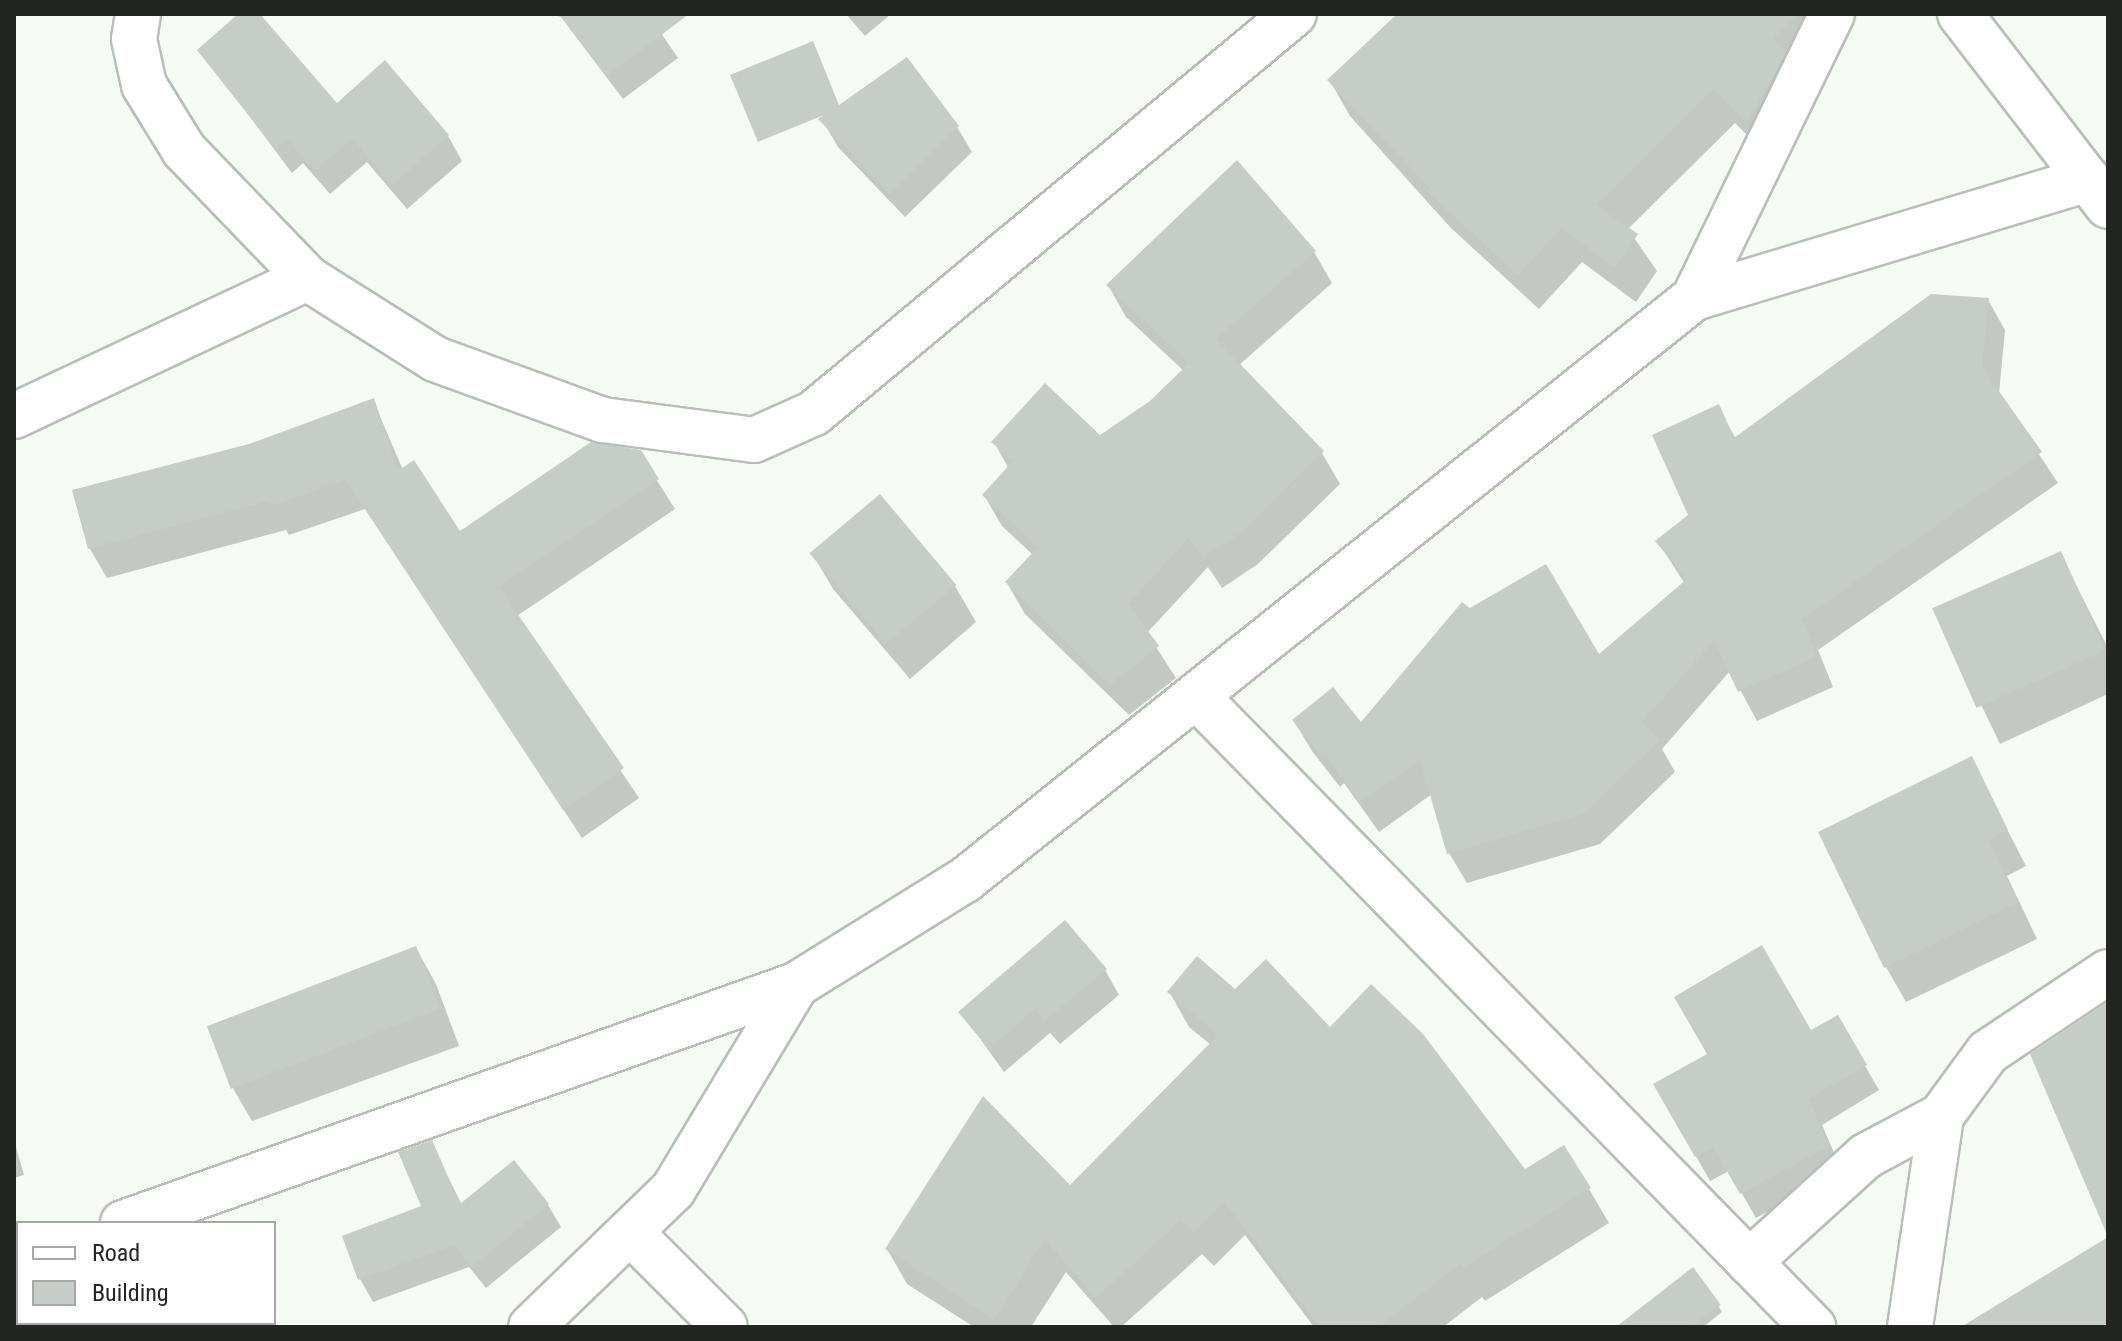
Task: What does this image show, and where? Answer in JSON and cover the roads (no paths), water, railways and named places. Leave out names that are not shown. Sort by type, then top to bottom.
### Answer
[{"type":"street","points":[[138,14],[134,39],[144,85],[184,150],[307,278],[435,359],[533,395],[603,420],[754,440],[814,413],[1294,14]]},
{"type":"street","points":[[1694,298],[1832,14]]},
{"type":"street","points":[[129,1221],[796,985],[965,880],[1694,298],[2098,193],[1960,14]]},
{"type":"street","points":[[14,416],[307,278]]},
{"type":"street","points":[[1196,696],[1749,1262],[1791,1320]]},
{"type":"street","points":[[1749,1262],[1866,1156],[1941,1116],[1988,1052],[2108,972]]},
{"type":"street","points":[[531,1327],[673,1190],[796,985]]},
{"type":"street","points":[[1910,1327],[1941,1116]]},
{"type":"street","points":[[630,1232],[725,1327]]}]
